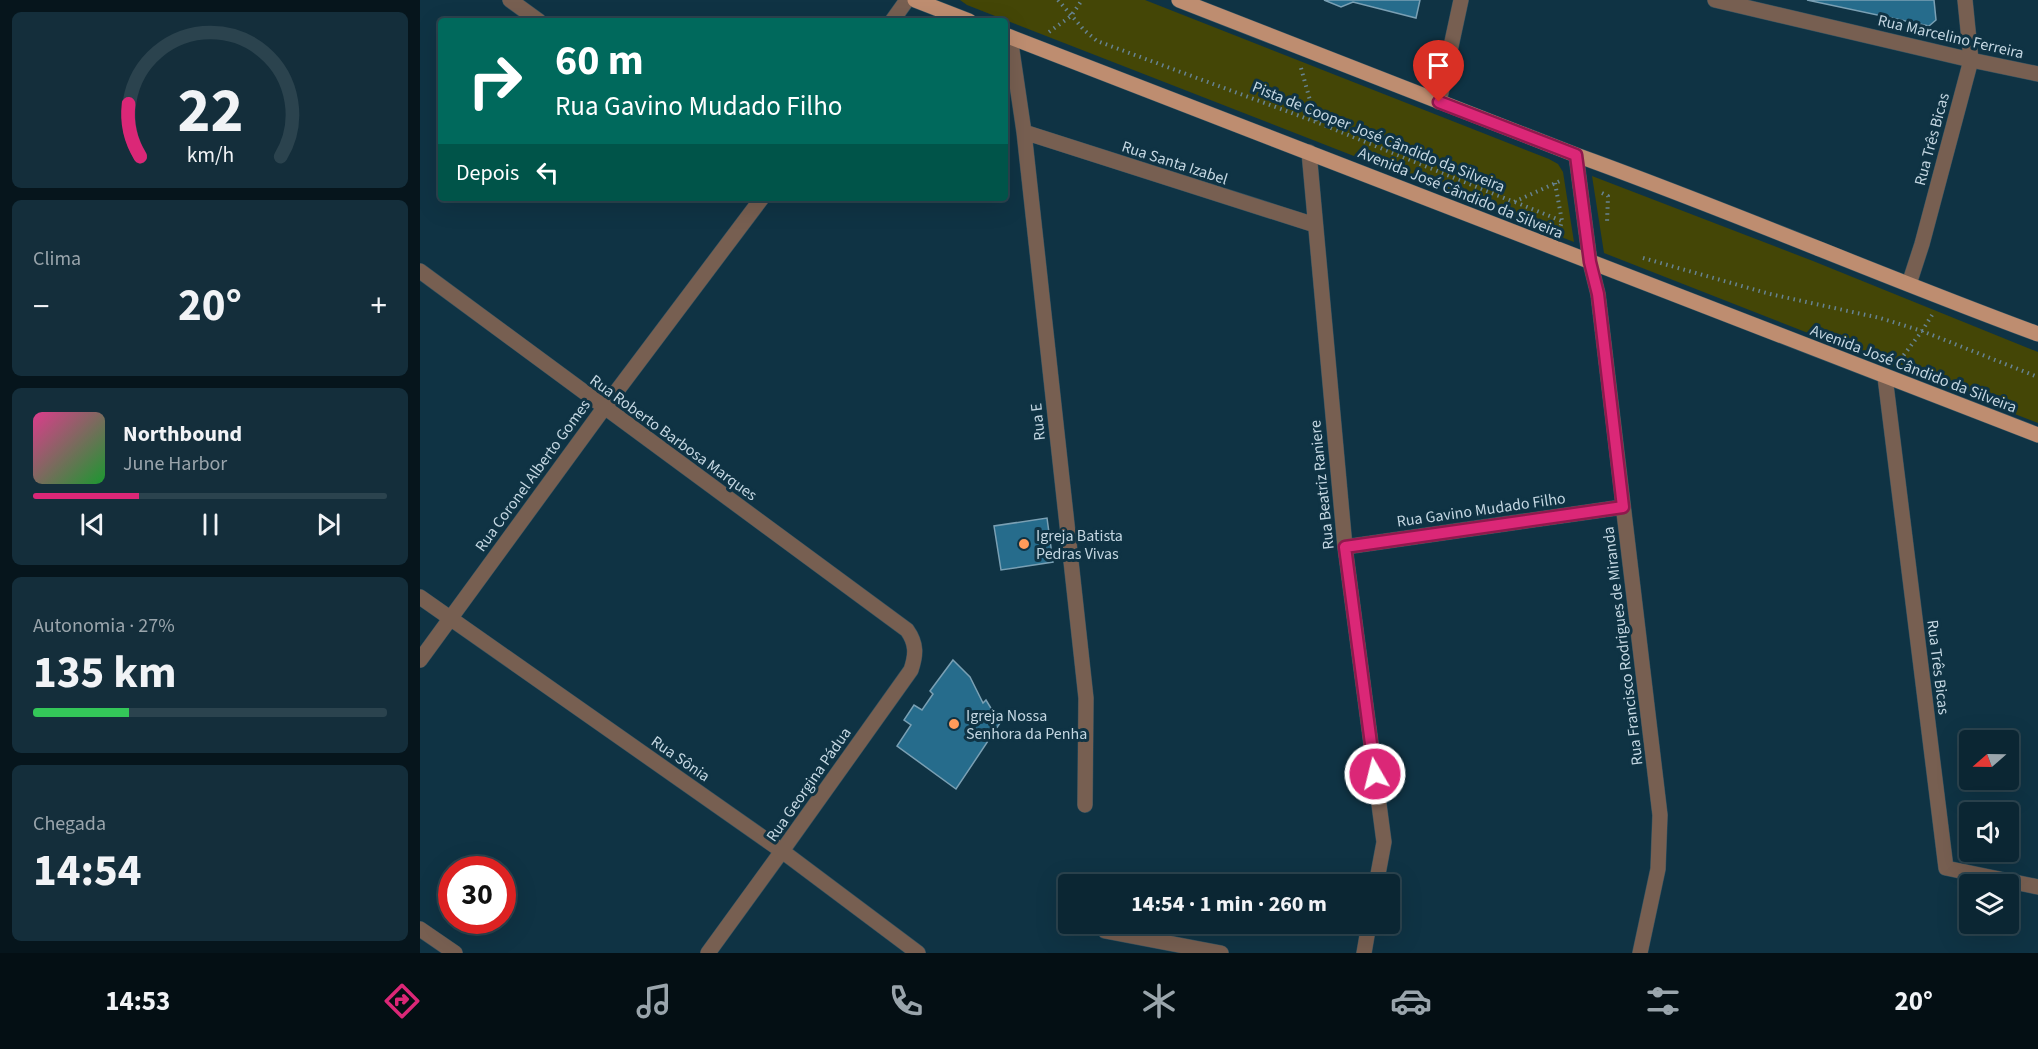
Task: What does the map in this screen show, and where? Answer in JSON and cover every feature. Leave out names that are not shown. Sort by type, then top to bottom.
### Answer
[{"type":"main road","points":[[915,0],[961,18]]},
{"type":"main road","points":[[1179,0],[2038,334]]},
{"type":"main road","name":"Avenida José Cândido da Silveira","points":[[1008,36],[2038,435]]},
{"type":"street","points":[[510,0],[535,18]]},
{"type":"street","points":[[894,18],[907,0]]},
{"type":"street","points":[[1439,102],[1461,0]]},
{"type":"street","name":"Rua Marcelino Ferreira","points":[[1715,0],[2038,74]]},
{"type":"street","name":"Rua Três Bicas","points":[[1909,284],[1971,60],[1965,0]]},
{"type":"street","name":"Rua E","points":[[1008,36],[1024,132],[1086,698],[1085,805]]},
{"type":"street","name":"Rua Santa Izabel","points":[[1024,132],[1315,225]]},
{"type":"street","name":"Rua Beatriz Raniere","points":[[1309,152],[1345,547],[1384,842],[1378,874]]},
{"type":"street","name":"Rua Francisco Rodrigues de Miranda","points":[[1576,155],[1590,262],[1598,294],[1660,815],[1658,869],[1640,953]]},
{"type":"street","name":"Rua Coronel Alberto Gomes","points":[[420,660],[604,408],[760,201]]},
{"type":"street","name":"Rua Roberto Barbosa Marques","points":[[420,271],[907,630]]},
{"type":"street","name":"Rua Três Bicas","points":[[1885,377],[1946,868],[2038,886]]},
{"type":"street","name":"Rua Gavino Mudado Filho","points":[[1345,547],[1623,507]]},
{"type":"street","name":"Rua Sônia","points":[[420,597],[782,851],[918,953]]},
{"type":"street","name":"Rua Georgina Pádua","points":[[708,953],[910,670],[915,659],[915,649],[913,639],[907,630]]},
{"type":"street","points":[[420,929],[455,953]]},
{"type":"street","points":[[1121,934],[1221,953]]},
{"type":"street","points":[[1364,953],[1367,934]]},
{"type":"path","name":"Pista de Cooper José Cândido da Silveira","points":[[1058,0],[1084,30],[1097,41],[1316,122],[1514,202],[1555,182]]},
{"type":"path","points":[[1032,45],[1071,16],[1082,0]]},
{"type":"path","points":[[1294,45],[1316,122]]},
{"type":"path","points":[[1553,249],[1562,221],[1555,182],[1580,184],[1608,196],[1607,228]]},
{"type":"path","points":[[1514,202],[1562,221]]},
{"type":"path","points":[[1640,257],[1770,294],[1880,318],[1922,331],[2038,377]]},
{"type":"path","points":[[1885,377],[1922,331],[1941,298]]},
{"type":"shaded area","points":[[960,0],[1145,0],[1558,164],[1563,172],[1574,242],[1008,21],[1008,18],[1000,18]]},
{"type":"shaded area","points":[[1592,176],[1813,261],[2038,352],[2038,423],[1604,253]]},
{"type":"building","points":[[1324,0],[1420,0],[1416,18],[1353,2],[1341,7]]},
{"type":"building","points":[[1807,0],[1934,0],[1936,20],[1929,26]]},
{"type":"building","name":"Igreja Batista Pedras Vivas","points":[[1047,518],[1053,562],[1001,570],[994,526]]},
{"type":"building","name":"Igreja Nossa Senhora da Penha","points":[[953,660],[970,677],[983,703],[986,700],[1000,723],[956,789],[897,746],[911,725],[904,720],[914,705],[922,710],[933,694],[930,691]]},
{"type":"place","name":"Igreja Batista Pedras Vivas","points":[[1024,544]]},
{"type":"place","name":"Igreja Nossa Senhora da Penha","points":[[954,724]]},
{"type":"route","points":[[1375,774],[1345,547],[1623,507],[1598,294],[1590,262],[1576,155],[1439,102]]}]
